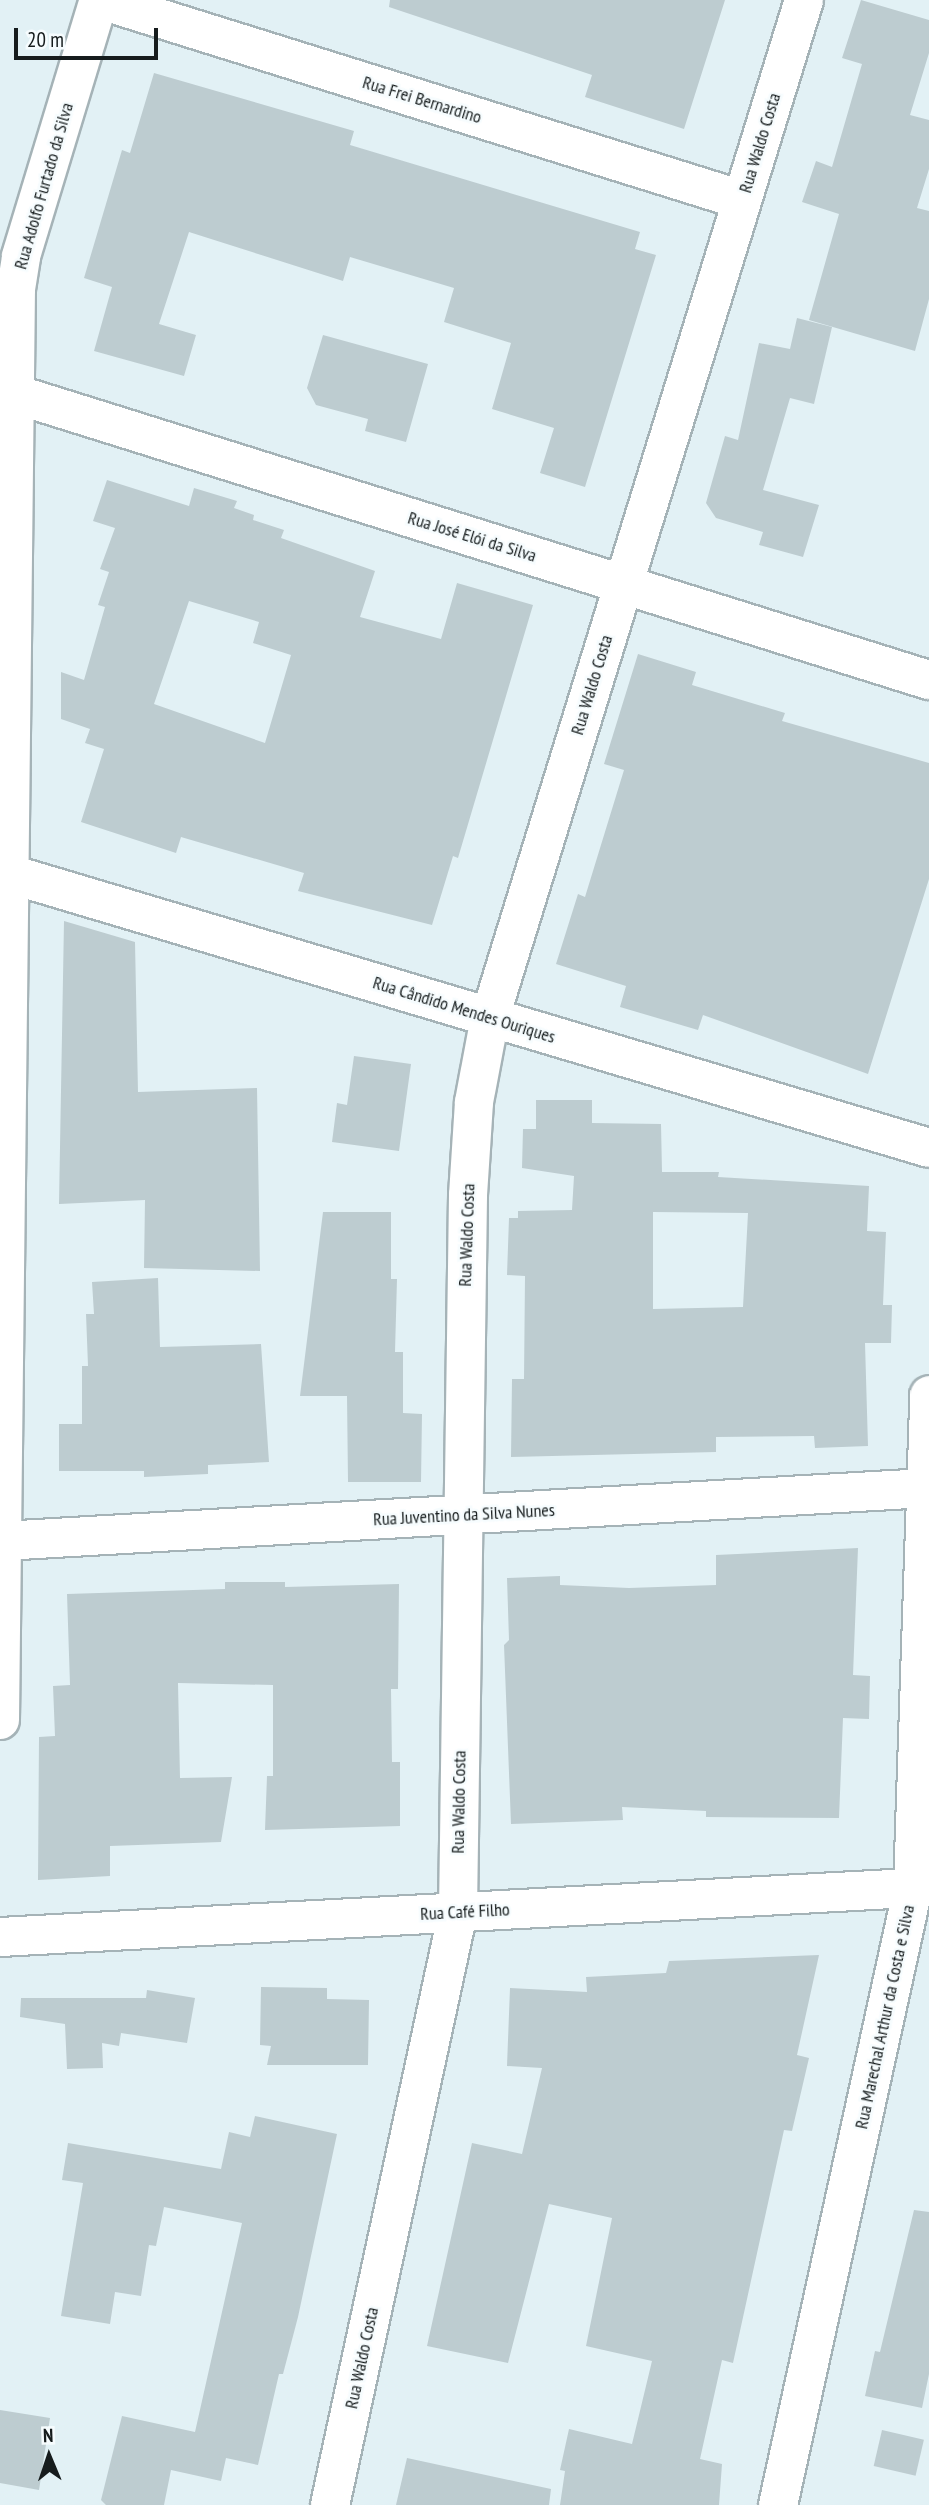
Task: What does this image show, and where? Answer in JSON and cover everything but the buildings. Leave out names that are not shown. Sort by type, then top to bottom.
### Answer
[{"type":"street","name":"Rua Frei Bernardino","points":[[100,0],[742,200]]},
{"type":"street","name":"Rua Adolfo Furtado da Silva","points":[[0,1720],[5,872],[16,289],[21,256],[100,0]]},
{"type":"street","name":"Rua Waldo Costa","points":[[330,2505],[458,1912],[461,1515],[468,1195],[474,1102],[490,1017],[804,0]]},
{"type":"street","name":"Rua José Elói da Silva","points":[[15,394],[929,680]]},
{"type":"street","name":"Rua Cândido Mendes Ouriques","points":[[5,872],[929,1148]]},
{"type":"street","name":"Rua Marechal Arthur da Costa e Silva","points":[[778,2505],[921,1887],[929,1395]]},
{"type":"street","name":"Rua Juventino da Silva Nunes","points":[[2,1541],[926,1488]]},
{"type":"street","name":"Rua Café Filho","points":[[0,1937],[921,1887]]}]
